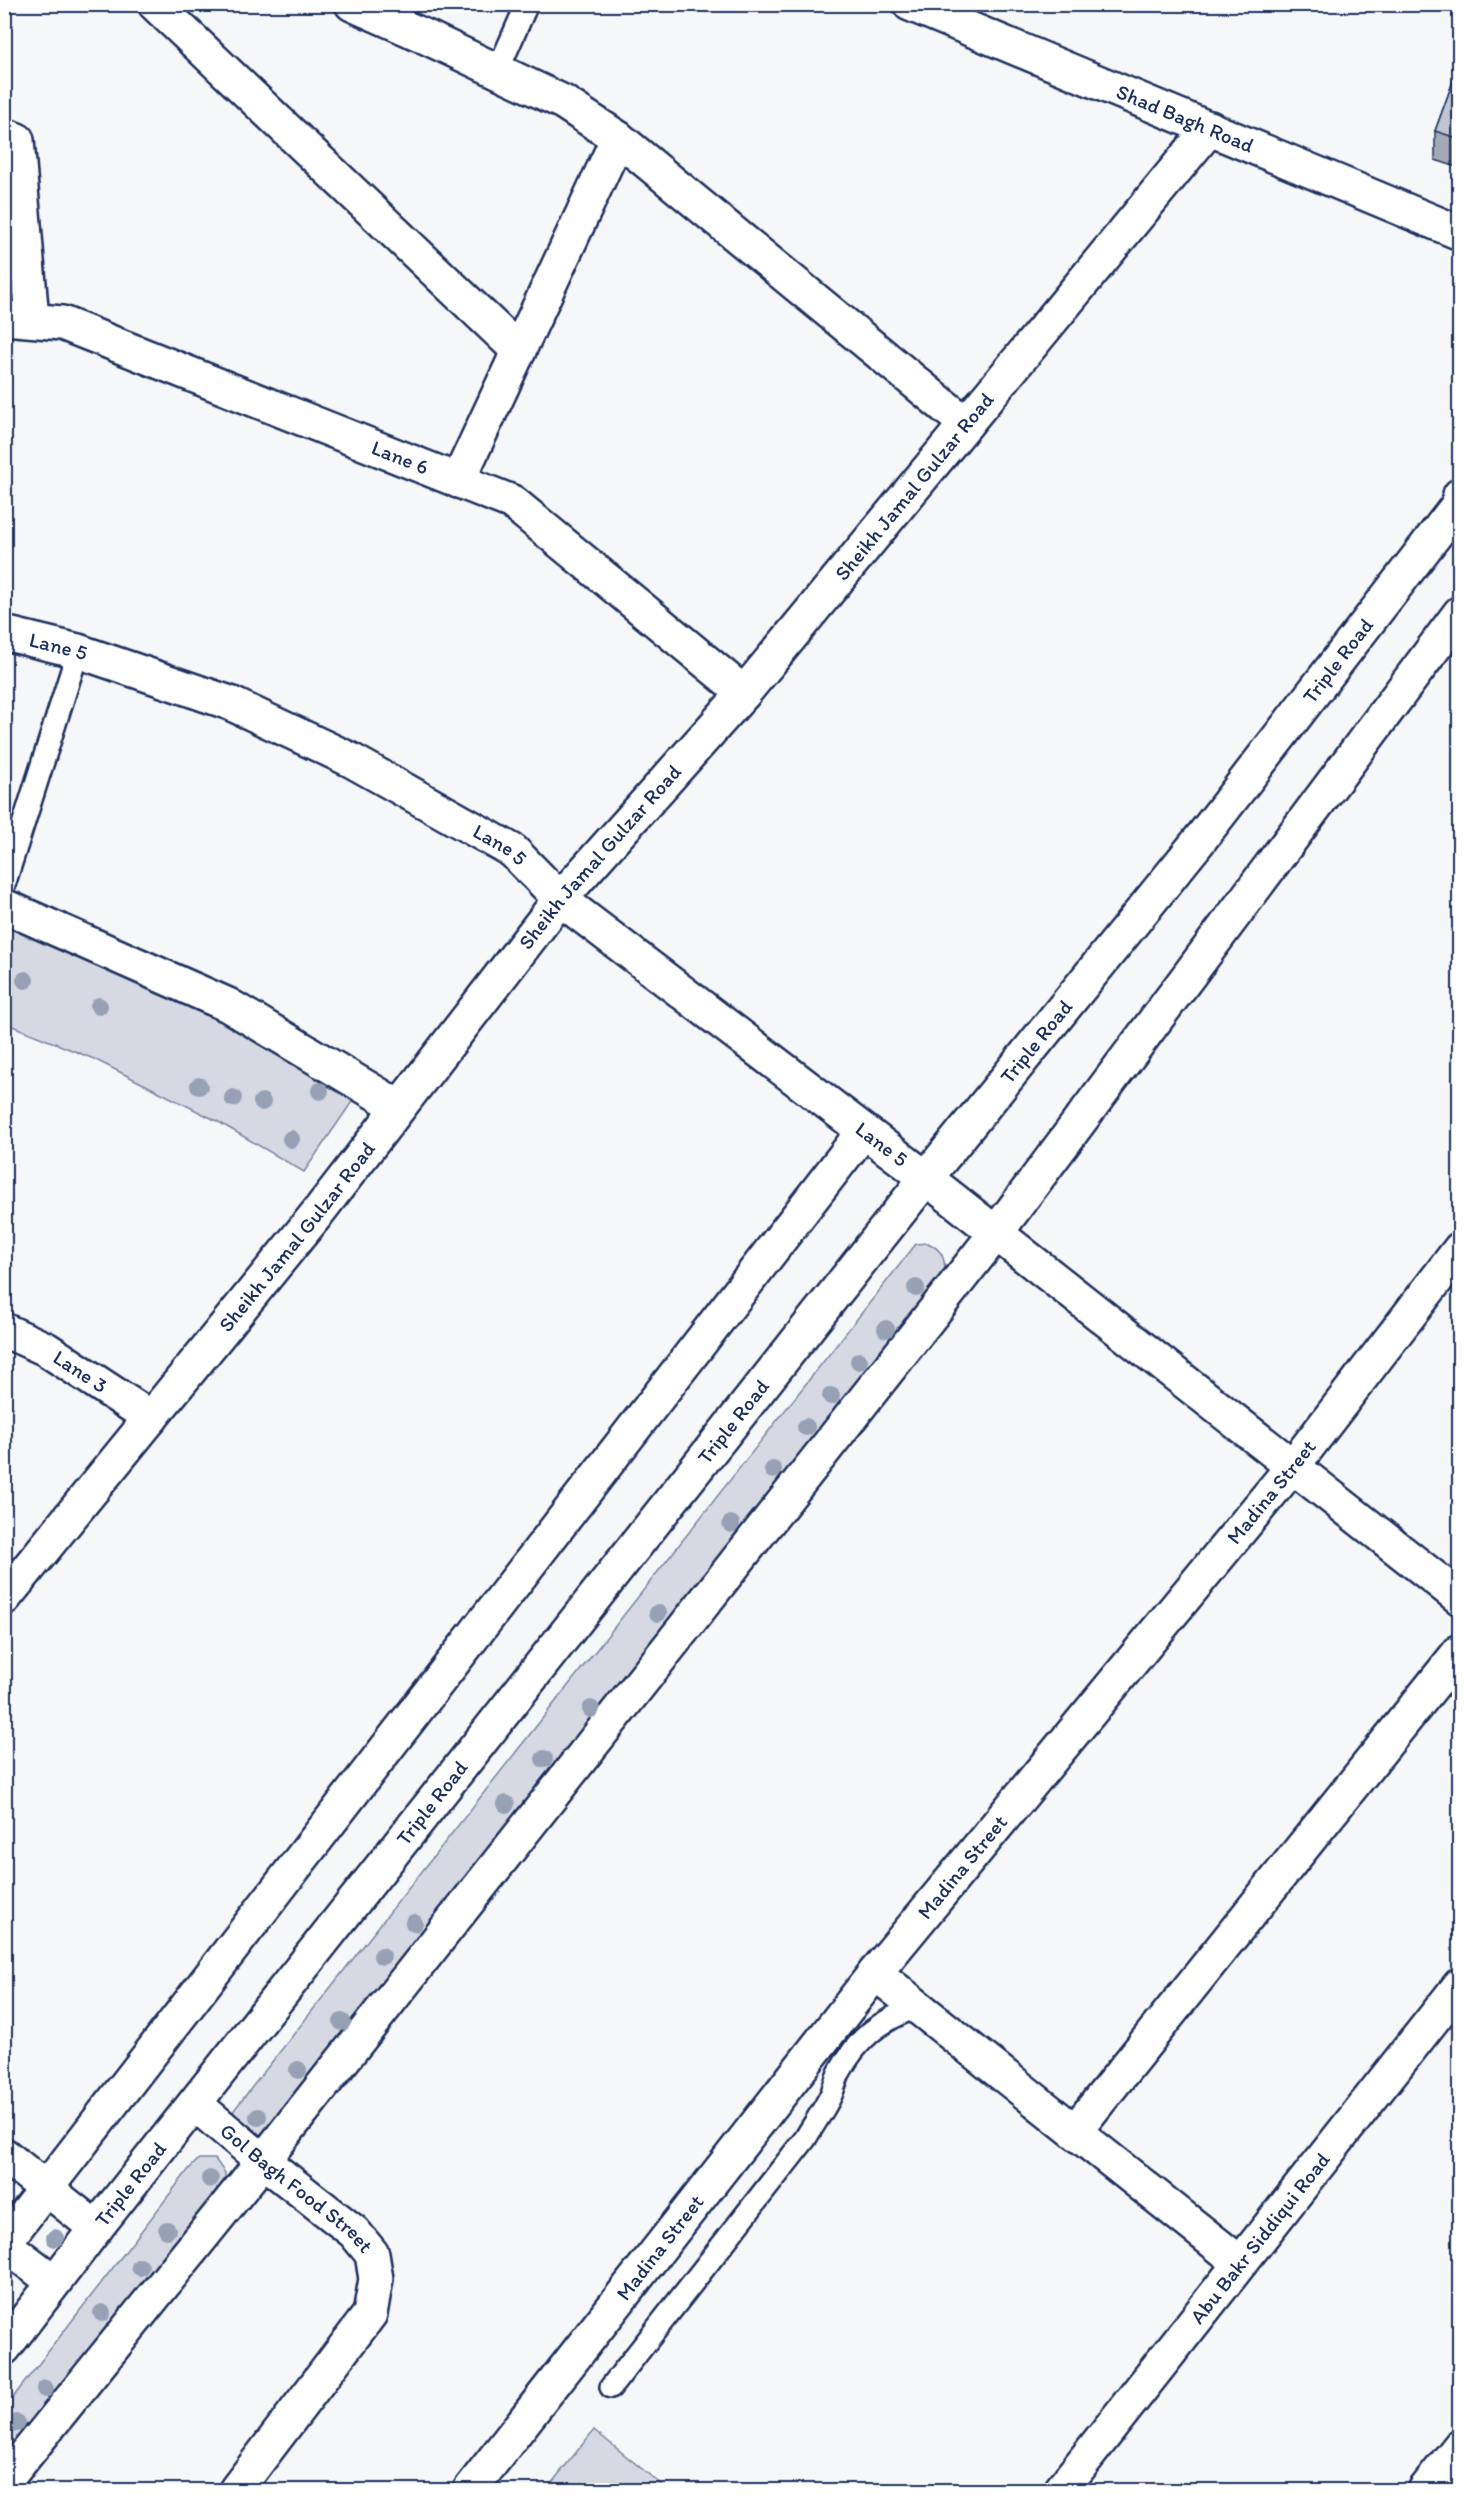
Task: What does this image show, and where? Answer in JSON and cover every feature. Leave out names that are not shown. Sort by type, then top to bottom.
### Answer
[{"type":"street","points":[[155,4],[519,351]]},
{"type":"street","points":[[352,4],[563,102],[618,138],[966,424]]},
{"type":"street","name":"Shad Bagh Road","points":[[910,4],[1460,234]]},
{"type":"street","name":"Sheikh Jamal Gulzar Road","points":[[4,1598],[316,1215],[560,899],[744,693],[1210,128]]},
{"type":"street","points":[[4,135],[17,140],[18,319]]},
{"type":"street","points":[[458,481],[618,138]]},
{"type":"street","name":"Lane 6","points":[[18,319],[62,323],[513,502],[744,693]]},
{"type":"street","name":"Triple Road","points":[[4,2348],[96,2228],[926,1178],[1202,837],[1458,505],[1460,495]]},
{"type":"street","points":[[4,2482],[263,2161],[996,1233],[1460,613]]},
{"type":"street","name":"Lane 5","points":[[4,633],[78,651],[230,703],[351,760],[513,851],[560,899],[926,1178],[1460,1598]]},
{"type":"street","points":[[4,906],[228,1005],[399,1107]]},
{"type":"street","points":[[54,2282],[4,2244],[863,1132]]},
{"type":"street","name":"Madina Street","points":[[470,2490],[875,1973],[1293,1466],[1460,1249]]},
{"type":"street","name":"Lane 3","points":[[4,1330],[46,1349],[152,1418]]},
{"type":"street","points":[[1075,2131],[1460,1652]]},
{"type":"street","points":[[875,1973],[1239,2262]]},
{"type":"street","name":"Abu Bakr Siddiqui Road","points":[[1061,2490],[1460,1985]]},
{"type":"street","name":"Gol Bagh Food Street","points":[[195,2104],[354,2232],[372,2254],[376,2279],[370,2314],[236,2490]]},
{"type":"street","points":[[4,2155],[96,2228]]},
{"type":"street","points":[[1425,2490],[1460,2446]]},
{"type":"street","points":[[4,2487],[9,2490]]},
{"type":"lane","points":[[498,70],[527,4]]},
{"type":"lane","points":[[4,885],[78,651]]},
{"type":"lane","points":[[611,2387],[805,2139],[831,2096],[839,2074],[860,2042],[891,2017],[918,2006]]},
{"type":"shaded area","points":[[4,924],[204,1007],[356,1096],[304,1172],[217,1121],[94,1059],[5,1023]]},
{"type":"shaded area","points":[[928,1243],[941,1253],[945,1264],[945,1269],[935,1283],[260,2140],[233,2117],[234,2110],[916,1244]]},
{"type":"shaded area","points":[[199,2159],[215,2159],[225,2173],[225,2181],[5,2465],[4,2409]]},
{"type":"shaded area","points":[[594,2430],[668,2490],[546,2490]]},
{"type":"building","points":[[1460,62],[1460,139],[1435,131]]}]
